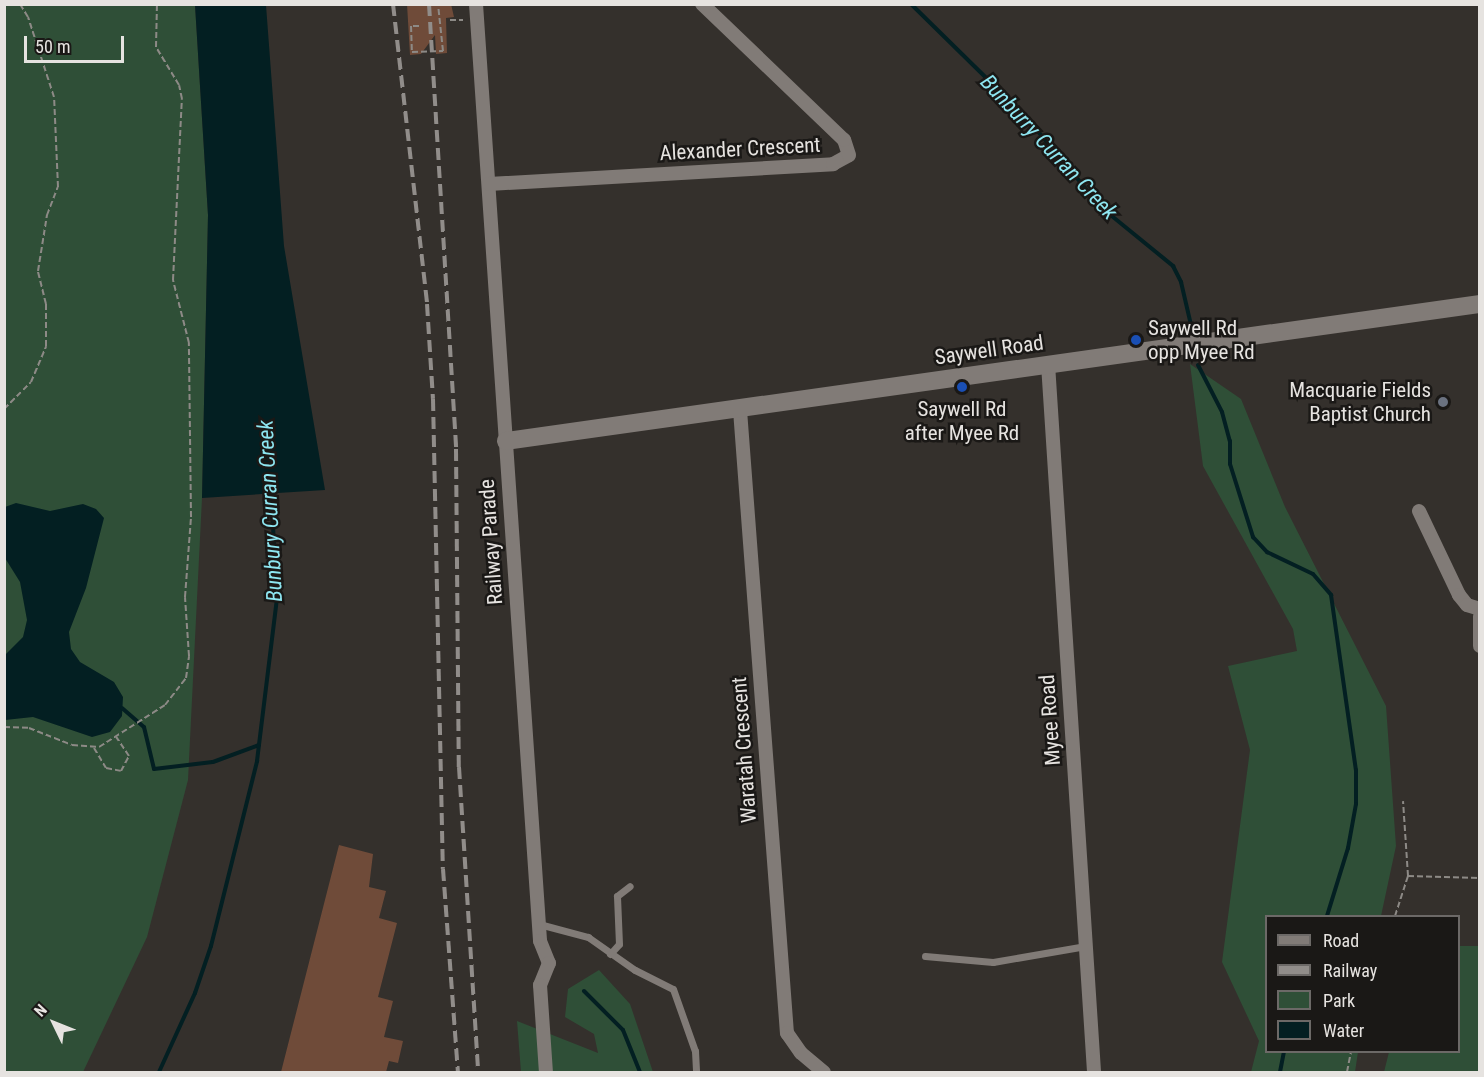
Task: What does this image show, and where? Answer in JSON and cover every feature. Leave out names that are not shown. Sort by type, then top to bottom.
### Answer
[{"type":"street","name":"Railway Parade","points":[[476,4],[540,941],[549,963],[540,985],[546,1072]]},
{"type":"street","name":"Alexander Crescent","points":[[489,184],[833,164],[849,155],[844,140],[702,4]]},
{"type":"street","name":"Saywell Road","points":[[506,441],[740,410],[1048,364],[1479,304]]},
{"type":"street","name":"Myee Road","points":[[1048,364],[1094,1072]]},
{"type":"street","name":"Waratah Crescent","points":[[740,410],[787,1033],[801,1053],[824,1072]]},
{"type":"street","points":[[1419,511],[1459,595],[1467,605],[1479,609]]},
{"type":"street","points":[[1479,616],[1479,646]]},
{"type":"lane","points":[[610,954],[619,944],[617,896],[630,886]]},
{"type":"lane","points":[[539,924],[588,937],[610,954],[677,993],[695,1051],[696,1072]]},
{"type":"lane","points":[[925,956],[993,962],[1086,946]]},
{"type":"path","points":[[4,409],[31,382],[46,346],[46,304],[38,271],[47,215],[58,187],[54,97],[28,17],[20,4]]},
{"type":"path","points":[[4,727],[33,729],[65,743],[94,748],[116,737],[176,695],[186,678],[189,656],[185,597],[191,517],[189,343],[173,280],[182,99],[179,85],[156,46],[157,4]]},
{"type":"path","points":[[419,26],[411,26],[412,52],[443,51],[438,4]]},
{"type":"path","points":[[450,20],[458,20]]},
{"type":"path","points":[[94,748],[106,768],[121,771],[128,764],[128,754],[116,737]]},
{"type":"path","points":[[1395,915],[1408,876],[1403,801]]},
{"type":"path","points":[[1408,876],[1479,878]]},
{"type":"path","points":[[1347,1072],[1351,1053]]},
{"type":"green space","points":[[5,5],[195,5],[208,215],[202,498],[188,780],[147,937],[83,1072],[5,1072]]},
{"type":"green space","points":[[1190,364],[1241,399],[1285,507],[1386,706],[1396,846],[1381,915],[1265,915],[1265,1053],[1358,1053],[1355,1072],[1251,1072],[1259,1041],[1222,962],[1250,750],[1228,666],[1297,651],[1293,629],[1203,466]]},
{"type":"green space","points":[[1460,946],[1479,946],[1479,1072],[1384,1072],[1389,1053],[1460,1053]]},
{"type":"green space","points":[[599,970],[630,1004],[653,1072],[521,1072],[517,1021],[598,1053],[594,1034],[565,1017],[568,989]]},
{"type":"water","points":[[195,5],[266,5],[284,246],[325,490],[202,498],[208,215]]},
{"type":"water","points":[[16,503],[50,511],[83,504],[96,509],[104,518],[86,588],[69,632],[71,649],[80,662],[114,682],[123,697],[122,716],[110,732],[92,737],[33,717],[5,720],[5,655],[23,637],[27,620],[20,582],[5,558],[5,507]]},
{"type":"building","points":[[407,4],[451,4],[454,17],[446,18],[447,53],[436,54],[435,35],[421,54],[410,55]]},
{"type":"building","points":[[339,845],[373,854],[369,887],[386,891],[379,918],[397,923],[378,997],[393,1001],[384,1037],[403,1041],[398,1063],[389,1061],[386,1072],[281,1072]]},
{"type":"waterway","name":"Bunburry Curran Creek","points":[[911,4],[1025,116],[1102,208],[1173,266],[1181,282],[1191,325]]},
{"type":"waterway","name":"Bunburry Curran Creek","points":[[1198,365],[1222,412],[1230,441],[1230,464],[1253,537],[1267,552],[1313,574],[1331,595],[1356,770],[1356,804],[1348,848],[1327,915]]},
{"type":"waterway","name":"Bunbury Curran Creek","points":[[159,1072],[195,993],[211,946],[257,761],[277,598],[271,491]]},
{"type":"waterway","points":[[122,708],[144,727],[154,769],[213,762],[259,745]]},
{"type":"waterway","name":"Bunburry Curran Creek","points":[[584,991],[623,1030],[640,1072]]},
{"type":"waterway","name":"Bunburry Curran Creek","points":[[1280,1072],[1284,1053]]},
{"type":"railway","points":[[393,4],[427,304],[433,399],[443,869],[458,1072]]},
{"type":"railway","points":[[429,4],[456,449],[459,767],[478,1072]]},
{"type":"place","name":"Saywell Rd opp Myee Rd","points":[[1136,340]]},
{"type":"place","name":"Saywell Rd after Myee Rd","points":[[962,387]]},
{"type":"place","name":"Macquarie Fields Baptist Church","points":[[1443,402]]}]
